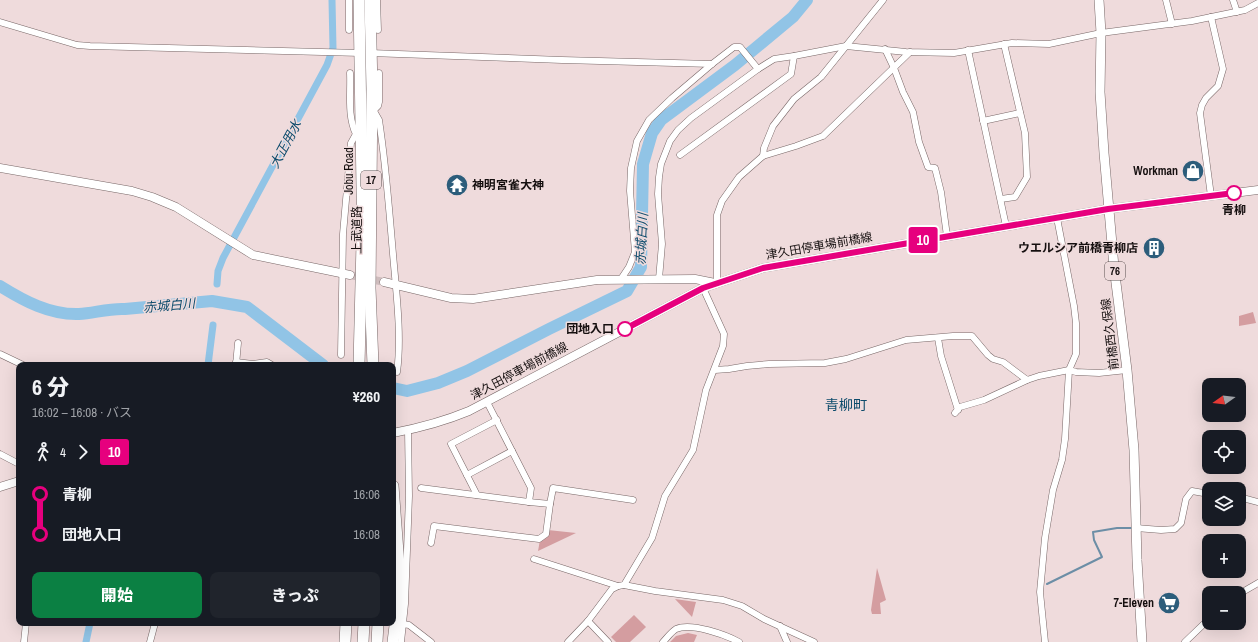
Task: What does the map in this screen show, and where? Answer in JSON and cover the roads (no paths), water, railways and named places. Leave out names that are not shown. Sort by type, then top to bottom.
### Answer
[{"type":"highway","name":"Jobu Road","points":[[359,0],[366,53],[367,112],[359,131],[369,362]]},
{"type":"highway","name":"17","points":[[366,53],[370,0]]},
{"type":"highway","name":"上武道路","points":[[367,112],[370,288],[369,362]]},
{"type":"highway","points":[[396,523],[398,547],[396,584]]},
{"type":"highway","points":[[345,642],[346,626]]},
{"type":"highway","points":[[363,642],[364,626]]},
{"type":"highway","points":[[377,642],[378,626]]},
{"type":"highway","points":[[393,642],[394,626]]},
{"type":"main road","name":"前橋西久保線","points":[[1099,0],[1101,33],[1100,92],[1108,209],[1127,370],[1134,450],[1137,560],[1142,642]]},
{"type":"main road","points":[[0,168],[132,191],[152,197],[176,207],[253,255],[350,275]]},
{"type":"main road","name":"津久田停車場前橋線","points":[[396,432],[408,430],[448,419],[470,411],[703,288],[763,268],[1108,209],[1258,190]]},
{"type":"main road","points":[[384,282],[451,298],[473,299],[597,280],[695,279],[716,283]]},
{"type":"main road","points":[[0,487],[16,482]]},
{"type":"street","points":[[349,0],[349,30]]},
{"type":"street","points":[[377,0],[378,30]]},
{"type":"street","points":[[763,156],[764,148],[773,126],[794,99],[821,77],[883,0]]},
{"type":"street","points":[[1166,0],[1172,24]]},
{"type":"street","points":[[1233,0],[1237,12]]},
{"type":"street","points":[[657,279],[662,244],[658,194],[659,177],[661,164],[670,141],[678,130],[691,118],[757,68],[774,58],[794,56],[846,46],[910,52],[954,53],[1004,44],[1049,44],[1101,33],[1192,22],[1245,10],[1258,3]]},
{"type":"street","points":[[1211,17],[1223,69],[1218,86],[1206,98],[1202,105],[1200,114],[1211,196]]},
{"type":"street","points":[[0,22],[84,46],[712,64]]},
{"type":"street","points":[[1001,199],[1015,196],[1027,177],[1025,133],[1004,44]]},
{"type":"street","points":[[622,279],[635,252],[630,191],[631,168],[637,141],[649,120],[712,64],[734,47],[740,47],[757,68]]},
{"type":"street","points":[[885,49],[913,112],[918,142],[924,159],[928,167],[935,168],[941,192],[947,236]]},
{"type":"street","points":[[968,50],[1006,226]]},
{"type":"street","points":[[716,283],[717,215],[722,202],[739,177],[763,156],[823,136],[910,52]]},
{"type":"street","points":[[680,155],[791,74],[794,56]]},
{"type":"street","points":[[341,355],[341,273],[343,234],[351,143],[359,131],[351,124],[350,73]]},
{"type":"street","points":[[367,112],[378,106],[379,73]]},
{"type":"street","points":[[367,112],[378,117],[380,126],[396,285],[399,354],[396,372]]},
{"type":"street","points":[[983,121],[1020,113]]},
{"type":"street","points":[[1045,642],[1040,592],[1041,569],[1050,505],[1063,453],[1069,370],[1076,354],[1076,323],[1071,287],[1057,218]]},
{"type":"street","points":[[568,642],[588,621],[612,589],[621,585],[652,538],[666,496],[693,450],[706,390],[723,346],[724,334],[703,288]]},
{"type":"street","points":[[714,370],[769,364],[825,363],[846,359],[906,340],[972,336],[993,359],[1003,362],[1027,380]]},
{"type":"street","points":[[938,338],[941,356],[956,412],[960,407],[990,397],[1039,376],[1069,370],[1076,372],[1099,373],[1127,370]]},
{"type":"street","points":[[236,362],[238,342]]},
{"type":"street","points":[[0,354],[17,362]]},
{"type":"street","points":[[488,402],[531,488],[529,502]]},
{"type":"street","points":[[477,495],[451,444],[497,420]]},
{"type":"street","points":[[401,642],[409,496],[408,430]]},
{"type":"street","points":[[467,475],[512,451]]},
{"type":"street","points":[[0,454],[16,462]]},
{"type":"street","points":[[421,488],[550,504]]},
{"type":"street","points":[[431,543],[434,526],[539,539],[546,534],[553,488],[633,500]]},
{"type":"street","points":[[1136,528],[1161,530],[1175,529],[1181,523],[1186,499],[1192,491],[1202,493]]},
{"type":"street","points":[[1246,499],[1258,502]]},
{"type":"street","points":[[534,559],[621,585],[723,600],[742,606],[764,619],[814,642]]},
{"type":"street","points":[[1246,590],[1258,583]]},
{"type":"street","points":[[588,621],[608,642]]},
{"type":"street","points":[[403,624],[409,625],[431,642]]},
{"type":"street","points":[[24,642],[26,626]]},
{"type":"street","points":[[150,642],[154,626]]},
{"type":"street","points":[[780,626],[787,642]]},
{"type":"street","points":[[1186,642],[1202,626]]},
{"type":"street","points":[[663,642],[676,629],[685,627],[715,633],[739,642]]},
{"type":"waterway","name":"大正用水","points":[[217,284],[218,271],[223,258],[327,65],[333,48],[332,0]]},
{"type":"waterway","name":"赤城白川","points":[[396,389],[407,391],[438,383],[467,371],[627,291],[641,267],[643,164],[652,133],[661,120],[735,65],[793,17],[807,0]]},
{"type":"waterway","name":"赤城白川","points":[[0,286],[28,302],[48,310],[68,314],[212,301],[247,307],[319,362]]},
{"type":"waterway","name":"大正用水","points":[[208,362],[213,325]]},
{"type":"waterway","points":[[1047,584],[1102,557],[1094,540],[1093,532],[1117,528],[1133,528]]},
{"type":"waterway","name":"大正用水","points":[[86,642],[89,626]]},
{"type":"tunnel","points":[[350,275],[384,282]]},
{"type":"place","name":"Workman","points":[[1193,171]]},
{"type":"place","name":"神明宮雀大神","points":[[457,185]]},
{"type":"place","name":"青柳","points":[[1234,193]]},
{"type":"place","name":"ウエルシア前橋青柳店","points":[[1154,248]]},
{"type":"place","name":"団地入口","points":[[625,329]]},
{"type":"place","name":"7-Eleven","points":[[1169,603]]},
{"type":"district","name":"青柳町","points":[[846,405]]}]
